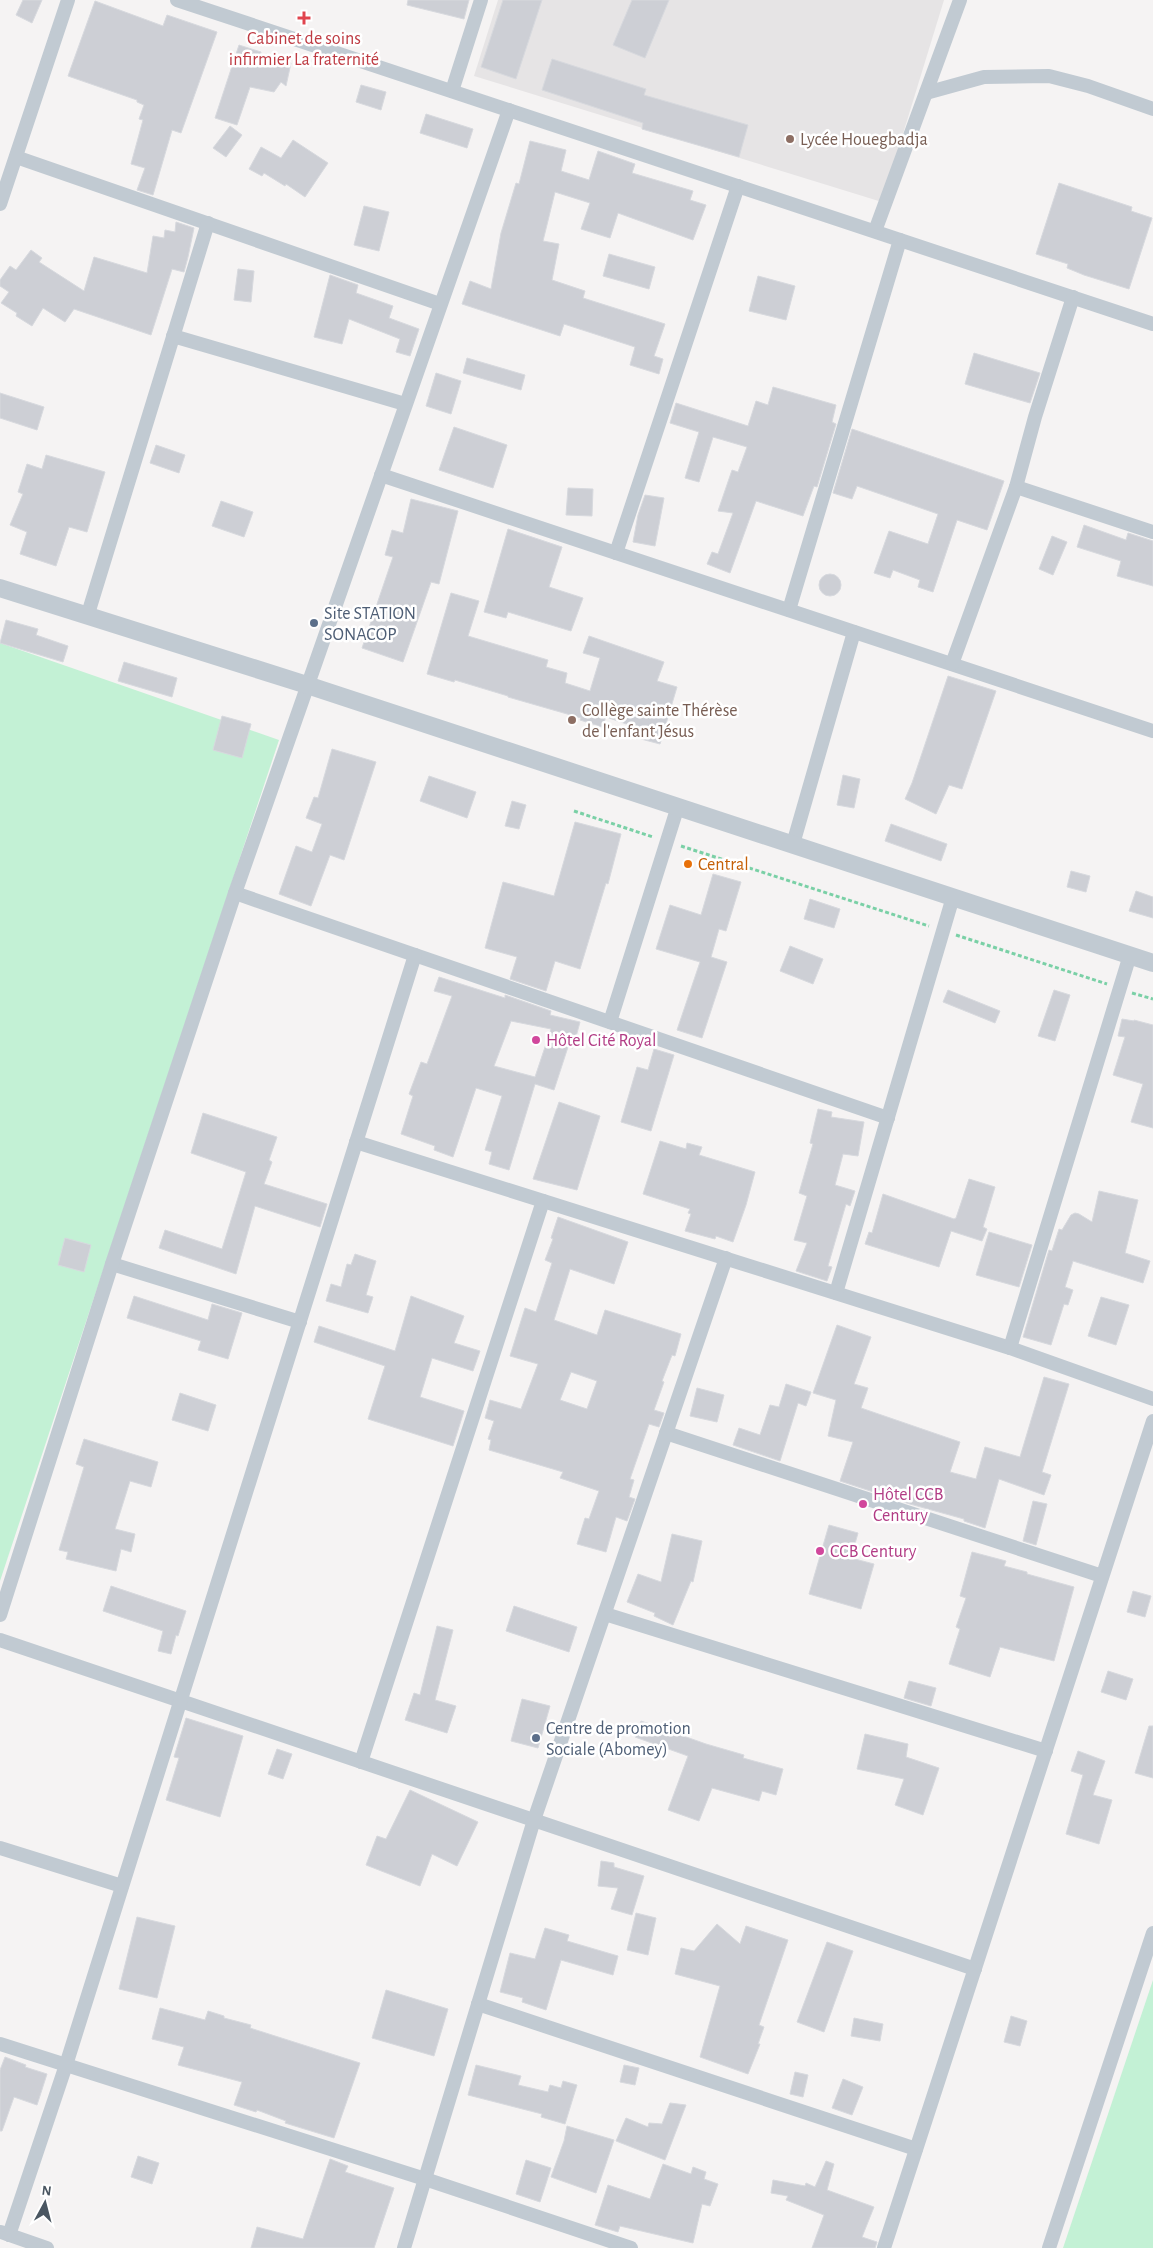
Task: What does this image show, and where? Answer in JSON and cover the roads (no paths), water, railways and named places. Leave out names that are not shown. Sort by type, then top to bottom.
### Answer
[{"type":"street","points":[[0,204],[68,0]]},
{"type":"street","points":[[177,0],[1153,324]]},
{"type":"street","points":[[452,91],[481,0]]},
{"type":"street","points":[[875,231],[960,0]]},
{"type":"street","points":[[926,93],[984,77],[1049,76],[1088,86],[1153,109]]},
{"type":"street","points":[[0,1615],[112,1264],[235,893],[509,110]]},
{"type":"street","points":[[16,157],[440,304]]},
{"type":"street","points":[[616,553],[738,186]]},
{"type":"street","points":[[87,617],[208,224]]},
{"type":"street","points":[[789,610],[900,240]]},
{"type":"street","points":[[952,664],[1016,487],[1035,417],[1073,297]]},
{"type":"street","points":[[173,336],[405,404]]},
{"type":"street","points":[[381,475],[1153,731]]},
{"type":"street","points":[[1016,487],[1153,532]]},
{"type":"street","points":[[0,588],[307,685],[1153,963]]},
{"type":"street","points":[[793,844],[854,632]]},
{"type":"street","points":[[610,1022],[678,806]]},
{"type":"street","points":[[235,893],[888,1118]]},
{"type":"street","points":[[836,1293],[954,897]]},
{"type":"street","points":[[47,2248],[4,2233],[66,2065],[415,955]]},
{"type":"street","points":[[1010,1348],[1130,955]]},
{"type":"street","points":[[356,1142],[1010,1348],[1153,1399]]},
{"type":"street","points":[[361,1762],[543,1200]]},
{"type":"street","points":[[404,2248],[534,1820],[726,1258]]},
{"type":"street","points":[[112,1264],[300,1322]]},
{"type":"street","points":[[884,2248],[1153,1421]]},
{"type":"street","points":[[666,1433],[1102,1576]]},
{"type":"street","points":[[605,1614],[1046,1751]]},
{"type":"street","points":[[0,1640],[975,1969]]},
{"type":"street","points":[[0,1848],[122,1886]]},
{"type":"street","points":[[1049,2248],[1153,1933]]},
{"type":"street","points":[[478,2004],[916,2150]]},
{"type":"street","points":[[0,2044],[631,2248]]},
{"type":"place","name":"Cabinet de soins infirmier La fraternité","points":[[304,18]]},
{"type":"place","name":"Lycée Houegbadja","points":[[790,139]]},
{"type":"place","name":"Site STATION SONACOP","points":[[314,623]]},
{"type":"place","name":"Collège sainte Thérèse de l'enfant Jésus","points":[[572,720]]},
{"type":"place","name":"Central","points":[[688,864]]},
{"type":"place","name":"Hôtel Cité Royal","points":[[536,1040]]},
{"type":"place","name":"Hôtel CCB Century","points":[[863,1504]]},
{"type":"place","name":"CCB Century","points":[[820,1551]]},
{"type":"place","name":"Centre de promotion Sociale (Abomey)","points":[[536,1738]]}]
